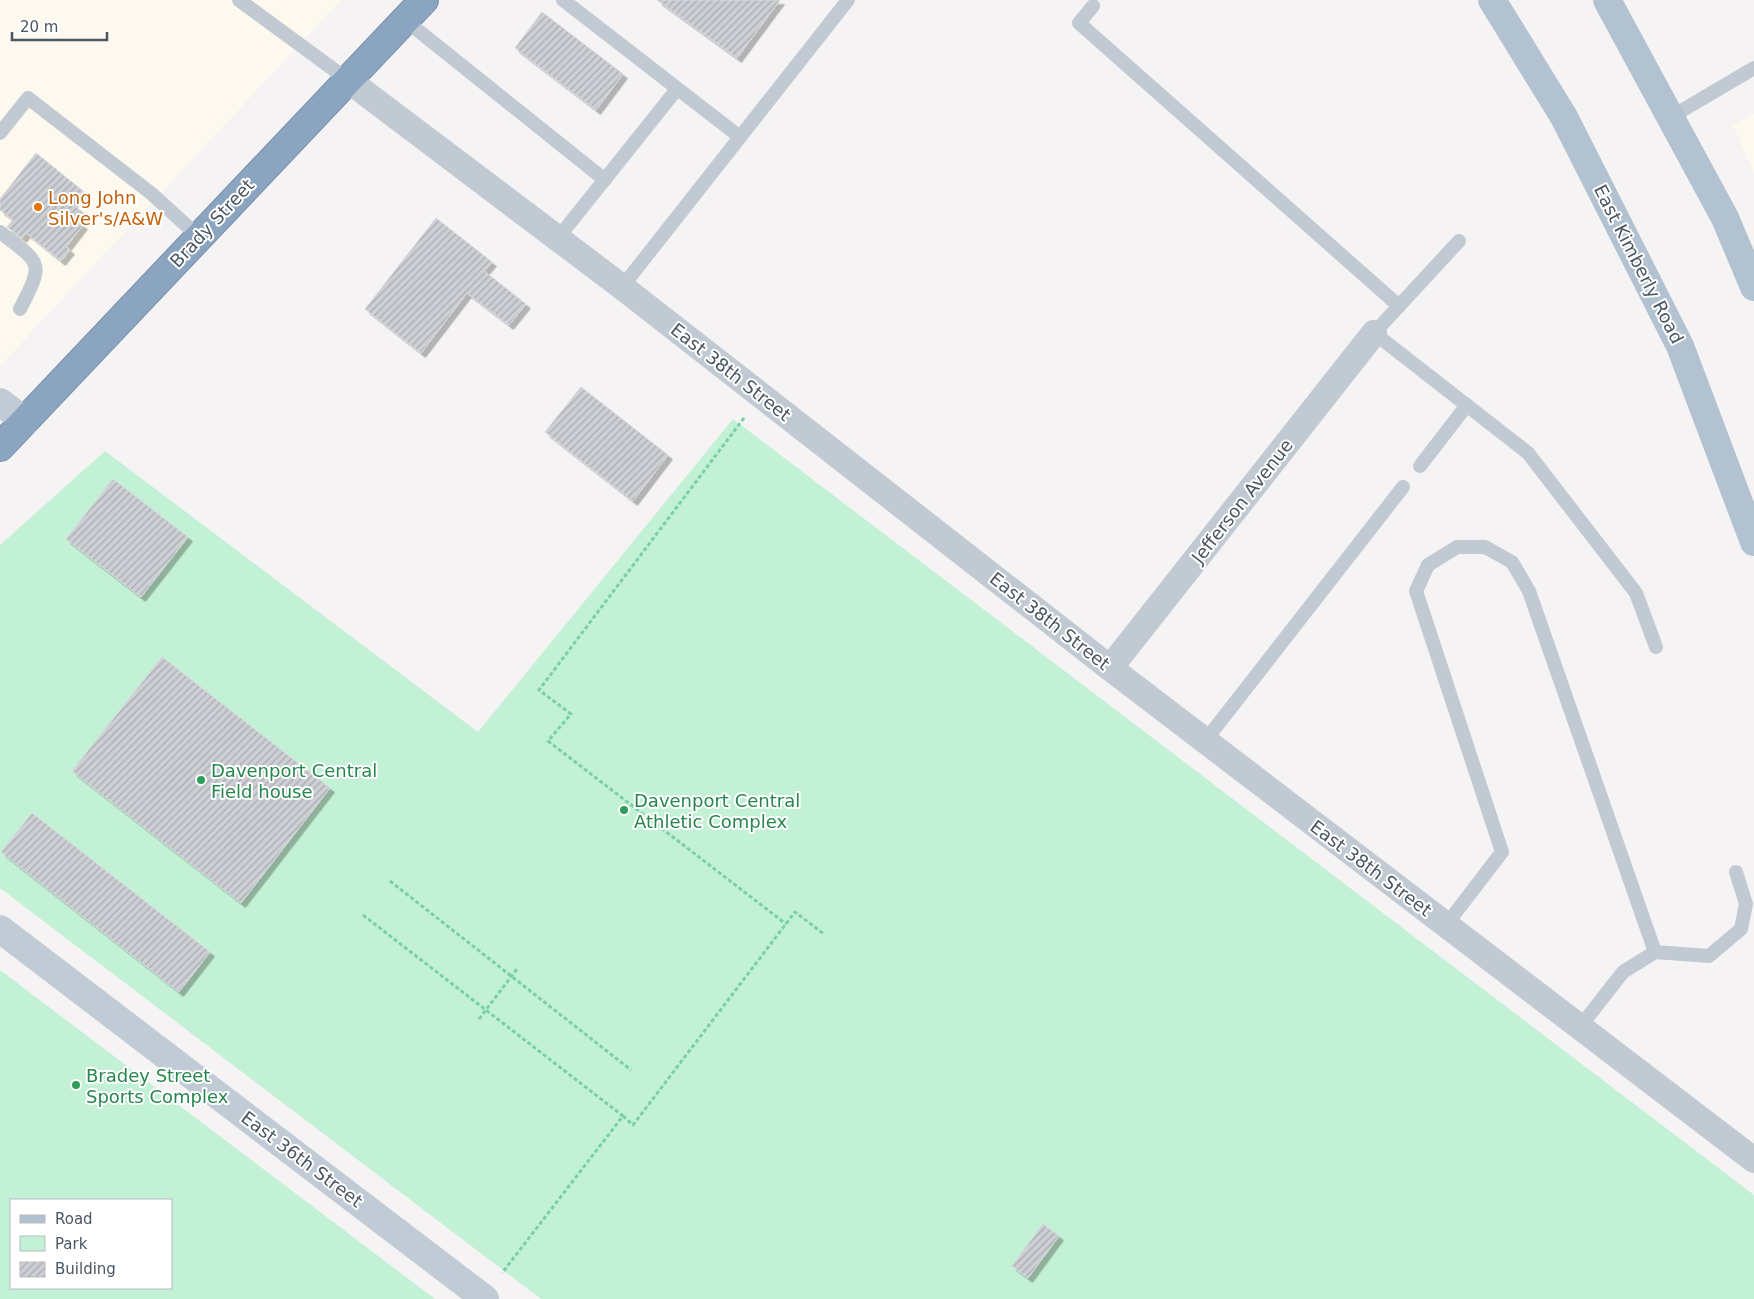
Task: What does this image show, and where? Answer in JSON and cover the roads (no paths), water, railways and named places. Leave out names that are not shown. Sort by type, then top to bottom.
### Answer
[{"type":"highway","name":"Brady Street","points":[[0,447],[424,0]]},
{"type":"main road","name":"East Kimberly Road","points":[[1492,0],[1564,116],[1680,346],[1754,542]]},
{"type":"main road","points":[[1607,0],[1725,218],[1754,287]]},
{"type":"street","name":"East 38th Street","points":[[348,80],[622,287],[1110,668],[1754,1160]]},
{"type":"street","name":"Jefferson Avenue","points":[[1110,668],[1374,334]]},
{"type":"street","points":[[0,402],[25,421]]},
{"type":"street","name":"East 36th Street","points":[[0,929],[484,1298]]},
{"type":"lane","points":[[239,0],[348,80]]},
{"type":"lane","points":[[563,0],[740,137]]},
{"type":"lane","points":[[622,287],[848,0]]},
{"type":"lane","points":[[1093,6],[1079,23],[1399,306]]},
{"type":"lane","points":[[405,20],[605,180]]},
{"type":"lane","points":[[1671,117],[1754,68]]},
{"type":"lane","points":[[558,238],[677,89]]},
{"type":"lane","points":[[0,133],[28,98],[152,194],[199,237]]},
{"type":"lane","points":[[0,232],[33,258],[37,267],[36,279],[20,309]]},
{"type":"lane","points":[[1459,241],[1374,334],[1528,453],[1636,593],[1656,647]]},
{"type":"lane","points":[[1420,466],[1467,405]]},
{"type":"lane","points":[[1205,741],[1403,487]]},
{"type":"lane","points":[[1446,925],[1502,852],[1416,592],[1428,565],[1457,547],[1485,547],[1512,562],[1529,591],[1655,952]]},
{"type":"lane","points":[[1580,1027],[1623,972],[1655,952],[1708,956],[1741,929],[1746,904],[1736,872]]},
{"type":"place","name":"Long John Silver's/A&W","points":[[38,207]]},
{"type":"place","name":"Davenport Central Field house","points":[[201,780]]},
{"type":"place","name":"Davenport Central Athletic Complex","points":[[624,810]]},
{"type":"place","name":"Bradey Street Sports Complex","points":[[76,1085]]}]
